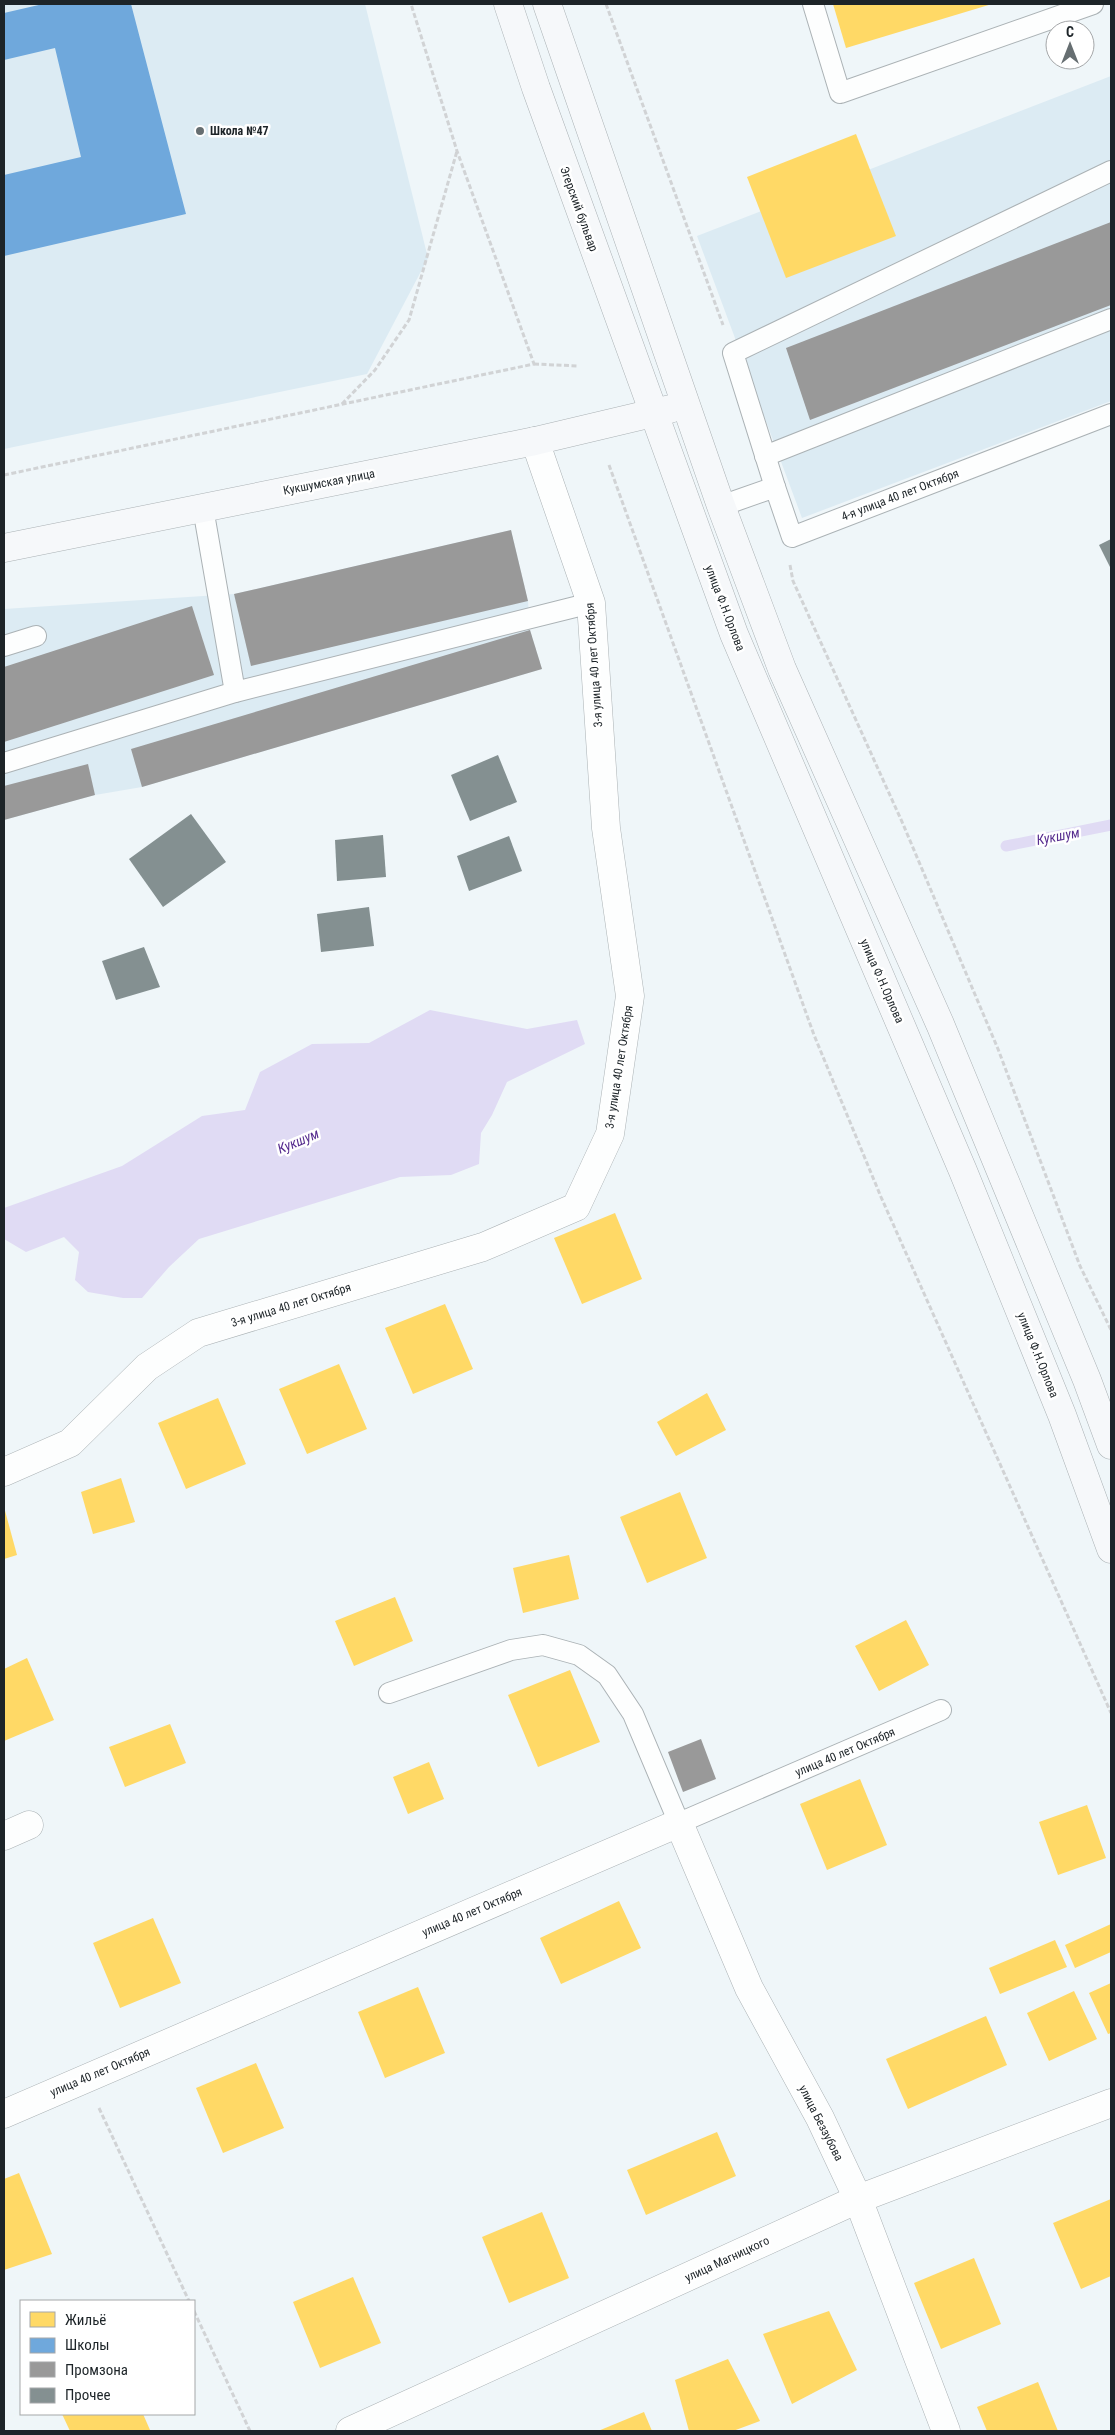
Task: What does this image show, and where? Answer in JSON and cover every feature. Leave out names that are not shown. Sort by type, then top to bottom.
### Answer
[{"type":"main road","name":"Эгерский бульвар","points":[[508,4],[536,88],[653,413]]},
{"type":"main road","points":[[547,4],[721,506],[782,669],[940,1024],[1087,1380],[1111,1445]]},
{"type":"main road","name":"Кукшумская улица","points":[[4,548],[535,440],[686,406]]},
{"type":"main road","name":"улица Ф.Н.Орлова","points":[[653,413],[734,634],[967,1180],[1062,1414],[1111,1549]]},
{"type":"street","name":"3-я улица 40 лет Октября","points":[[4,1472],[70,1443],[147,1367],[198,1333],[483,1247],[576,1207],[610,1134],[630,996],[606,828],[591,603],[535,440]]},
{"type":"street","name":"улица 40 лет Октября","points":[[4,2114],[679,1823]]},
{"type":"street","name":"улица Беззубова","points":[[679,1823],[749,1988],[820,2118],[858,2199],[946,2431]]},
{"type":"street","points":[[4,1836],[30,1825]]},
{"type":"street","name":"улица Магницкого","points":[[350,2431],[858,2199],[1111,2103]]},
{"type":"lane","points":[[813,4],[840,93],[1093,4]]},
{"type":"lane","points":[[792,537],[733,353],[1111,171]]},
{"type":"lane","points":[[765,456],[1111,320]]},
{"type":"lane","name":"4-я улица 40 лет Октября","points":[[792,537],[1111,414]]},
{"type":"lane","points":[[721,506],[775,487]]},
{"type":"lane","points":[[203,508],[235,692]]},
{"type":"lane","points":[[4,763],[235,692],[591,603]]},
{"type":"lane","points":[[4,646],[36,636]]},
{"type":"lane","points":[[388,1693],[511,1650],[543,1645],[578,1655],[608,1675],[633,1714],[679,1823]]},
{"type":"lane","name":"улица 40 лет Октября","points":[[679,1823],[942,1710]]},
{"type":"path","points":[[411,4],[457,151],[534,364]]},
{"type":"path","points":[[606,4],[733,353]]},
{"type":"path","points":[[341,404],[375,370],[409,320],[457,151]]},
{"type":"path","points":[[4,475],[534,364],[578,366]]},
{"type":"path","points":[[609,465],[814,1035],[881,1197],[1111,1713]]},
{"type":"path","points":[[792,537],[788,557],[793,582],[903,824],[998,1049],[1080,1266],[1111,1330]]},
{"type":"path","points":[[85,2078],[189,2300]]},
{"type":"path","points":[[195,2313],[250,2431]]},
{"type":"shaded area","name":"Школа №47","points":[[4,4],[365,4],[428,258],[367,374],[4,449]]},
{"type":"shaded area","points":[[1111,76],[1111,401],[802,518],[697,236]]},
{"type":"shaded area","points":[[511,530],[528,601],[530,630],[542,669],[142,787],[95,795],[4,820],[4,609],[234,594]]},
{"type":"water","points":[[430,1010],[527,1029],[577,1020],[585,1044],[507,1082],[492,1115],[481,1133],[479,1164],[451,1175],[400,1177],[199,1239],[169,1267],[142,1298],[123,1298],[88,1292],[75,1280],[79,1252],[64,1237],[26,1252],[4,1239],[4,1208],[122,1166],[202,1116],[245,1110],[260,1072],[312,1044],[369,1043]]},
{"type":"building: Жильё","points":[[833,4],[992,4],[846,48]]},
{"type":"building: Жильё","points":[[856,134],[896,236],[786,278],[747,177]]},
{"type":"building: Жильё","points":[[615,1213],[642,1279],[582,1304],[554,1238]]},
{"type":"building: Жильё","points":[[445,1304],[473,1369],[413,1394],[385,1328]]},
{"type":"building: Жильё","points":[[339,1364],[367,1429],[307,1454],[279,1389]]},
{"type":"building: Жильё","points":[[707,1393],[726,1430],[676,1456],[657,1422]]},
{"type":"building: Жильё","points":[[218,1398],[246,1464],[186,1489],[158,1423]]},
{"type":"building: Жильё","points":[[121,1478],[135,1522],[93,1534],[81,1492]]},
{"type":"building: Жильё","points":[[680,1492],[707,1558],[647,1583],[620,1517]]},
{"type":"building: Жильё","points":[[4,1507],[17,1555],[4,1559]]},
{"type":"building: Жильё","points":[[569,1555],[579,1599],[523,1613],[513,1568]]},
{"type":"building: Жильё","points":[[395,1597],[413,1641],[354,1666],[335,1621]]},
{"type":"building: Жильё","points":[[906,1620],[929,1665],[879,1691],[855,1646]]},
{"type":"building: Жильё","points":[[27,1658],[54,1720],[4,1741],[4,1669]]},
{"type":"building: Жильё","points":[[570,1670],[600,1742],[538,1767],[508,1695]]},
{"type":"building: Жильё","points":[[170,1724],[186,1763],[125,1787],[109,1747]]},
{"type":"building: Жильё","points":[[429,1762],[444,1799],[408,1814],[393,1777]]},
{"type":"building: Жильё","points":[[860,1779],[887,1845],[827,1870],[800,1804]]},
{"type":"building: Жильё","points":[[1087,1805],[1106,1858],[1058,1875],[1039,1822]]},
{"type":"building: Жильё","points":[[619,1901],[641,1948],[561,1984],[540,1938]]},
{"type":"building: Жильё","points":[[153,1918],[181,1983],[120,2008],[93,1943]]},
{"type":"building: Жильё","points":[[1111,1924],[1111,1952],[1075,1968],[1065,1945]]},
{"type":"building: Жильё","points":[[1055,1940],[1067,1967],[1000,1994],[989,1968]]},
{"type":"building: Жильё","points":[[1111,1983],[1111,2033],[1108,2034],[1089,1993]]},
{"type":"building: Жильё","points":[[418,1987],[445,2053],[385,2078],[358,2012]]},
{"type":"building: Жильё","points":[[1074,1991],[1097,2039],[1049,2061],[1027,2013]]},
{"type":"building: Жильё","points":[[986,2016],[1007,2065],[908,2109],[886,2059]]},
{"type":"building: Жильё","points":[[256,2063],[284,2128],[223,2153],[196,2088]]},
{"type":"building: Жильё","points":[[717,2132],[736,2176],[646,2215],[627,2170]]},
{"type":"building: Жильё","points":[[19,2173],[52,2254],[4,2270],[4,2179]]},
{"type":"building: Жильё","points":[[1111,2199],[1111,2276],[1081,2289],[1053,2223]]},
{"type":"building: Жильё","points":[[542,2212],[569,2278],[509,2303],[482,2237]]},
{"type":"building: Жильё","points":[[974,2258],[1001,2324],[941,2349],[914,2283]]},
{"type":"building: Жильё","points":[[353,2277],[381,2343],[320,2368],[293,2302]]},
{"type":"building: Жильё","points":[[829,2311],[857,2370],[792,2404],[763,2334]]},
{"type":"building: Жильё","points":[[728,2359],[760,2421],[733,2431],[689,2431],[675,2380]]},
{"type":"building: Жильё","points":[[1038,2382],[1058,2431],[987,2431],[977,2407]]},
{"type":"building: Жильё","points":[[644,2412],[652,2431],[598,2431]]},
{"type":"building: Жильё","points":[[62,2415],[143,2415],[150,2430],[70,2431]]},
{"type":"building: Школы","points":[[43,4],[131,4],[186,214],[4,256],[4,175],[81,157],[55,48],[4,60],[4,13]]},
{"type":"building: Промзона","points":[[1111,222],[1111,305],[810,420],[786,348]]},
{"type":"building: Промзона","points":[[511,530],[528,601],[251,666],[234,594]]},
{"type":"building: Промзона","points":[[192,606],[214,675],[4,742],[4,667]]},
{"type":"building: Промзона","points":[[530,630],[542,669],[142,787],[131,749]]},
{"type":"building: Промзона","points":[[88,764],[95,795],[4,820],[4,786]]},
{"type":"building: Промзона","points":[[701,1739],[716,1779],[683,1792],[668,1752]]},
{"type":"building: Прочее","points":[[1111,539],[1111,569],[1099,545]]},
{"type":"building: Прочее","points":[[498,755],[517,802],[470,821],[451,775]]},
{"type":"building: Прочее","points":[[191,814],[226,862],[163,907],[129,859]]},
{"type":"building: Прочее","points":[[383,835],[386,877],[337,881],[335,840]]},
{"type":"building: Прочее","points":[[509,836],[522,871],[469,891],[457,856]]},
{"type":"building: Прочее","points":[[369,907],[374,946],[321,952],[317,914]]},
{"type":"building: Прочее","points":[[144,947],[160,987],[116,1000],[102,961]]},
{"type":"waterway","name":"Кукшум","points":[[1006,846],[1111,825]]},
{"type":"place","name":"Школа №47","points":[[200,131]]}]
